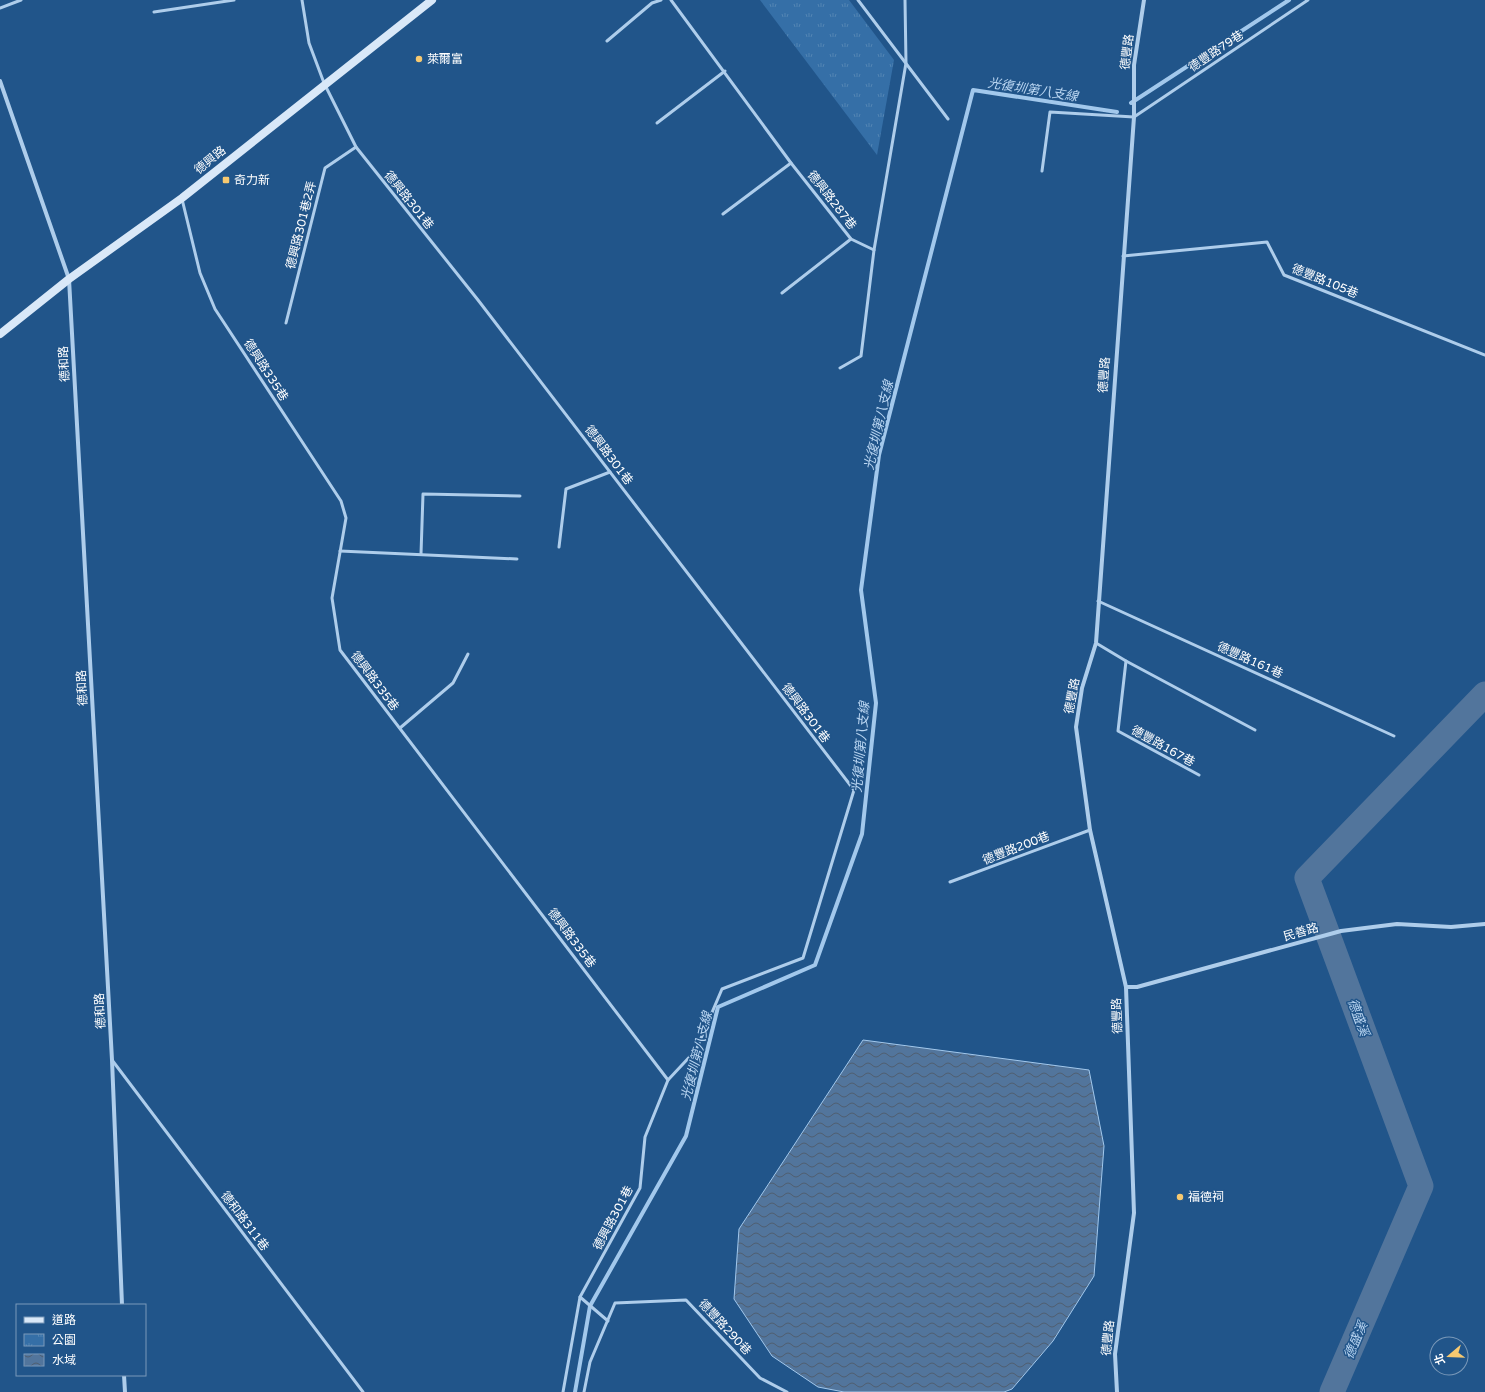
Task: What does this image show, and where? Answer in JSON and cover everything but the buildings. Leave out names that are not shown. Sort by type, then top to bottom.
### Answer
[{"type":"main road","name":"德興路","points":[[0,334],[69,279],[182,198],[324,83],[432,0]]},
{"type":"street","name":"德豐路","points":[[1117,1392],[1115,1354],[1134,1213],[1126,988],[1090,830],[1076,727],[1082,688],[1096,643],[1122,256],[1134,117],[1134,65],[1144,0]]},
{"type":"street","name":"德和路","points":[[0,81],[1,89],[69,279],[112,1060],[122,1304]]},
{"type":"street","name":"民善路","points":[[1126,988],[1137,987],[1341,931],[1397,924],[1451,927],[1485,924]]},
{"type":"street","points":[[124,1376],[125,1392]]},
{"type":"lane","points":[[0,8],[21,0]]},
{"type":"lane","points":[[154,12],[234,0]]},
{"type":"lane","name":"德興路301巷","points":[[302,0],[309,43],[324,83],[356,147],[478,300],[854,790],[803,958],[722,989],[696,1050],[668,1080],[645,1137],[640,1188],[580,1297],[563,1392]]},
{"type":"lane","points":[[607,41],[652,3],[661,0]]},
{"type":"lane","name":"德興路287巷","points":[[671,0],[725,71],[791,163],[851,238],[874,250]]},
{"type":"lane","points":[[858,0],[948,119]]},
{"type":"lane","points":[[840,368],[861,356],[874,250],[906,63],[905,0]]},
{"type":"lane","name":"德豐路79巷","points":[[1134,117],[1308,0]]},
{"type":"lane","points":[[657,123],[725,71]]},
{"type":"lane","points":[[1042,171],[1050,112],[1134,117]]},
{"type":"lane","name":"德興路301巷2弄","points":[[286,323],[325,168],[356,147]]},
{"type":"lane","points":[[723,214],[791,163]]},
{"type":"lane","name":"德興路335巷","points":[[182,198],[200,273],[215,309],[341,501],[346,518],[332,598],[340,650],[668,1080]]},
{"type":"lane","points":[[782,293],[851,238]]},
{"type":"lane","name":"德豐路105巷","points":[[1122,256],[1267,242],[1284,275],[1485,354]]},
{"type":"lane","points":[[559,547],[566,489],[610,472]]},
{"type":"lane","points":[[421,554],[423,494],[520,496]]},
{"type":"lane","points":[[340,551],[517,559]]},
{"type":"lane","name":"德豐路161巷","points":[[1098,601],[1394,736]]},
{"type":"lane","points":[[1096,643],[1126,661],[1255,730]]},
{"type":"lane","points":[[400,728],[453,683],[468,654]]},
{"type":"lane","name":"德豐路167巷","points":[[1126,661],[1118,731],[1199,775]]},
{"type":"lane","name":"德豐路200巷","points":[[950,882],[1090,830]]},
{"type":"lane","name":"德和路311巷","points":[[112,1060],[363,1392]]},
{"type":"lane","points":[[580,1297],[608,1321]]},
{"type":"lane","name":"德豐路290巷","points":[[584,1392],[590,1362],[615,1303],[686,1300],[760,1378],[787,1392]]},
{"type":"green space","points":[[760,0],[849,0],[894,60],[877,155]]},
{"type":"water","points":[[863,1040],[1089,1070],[1104,1146],[1094,1276],[1053,1341],[1012,1389],[1004,1392],[844,1392],[818,1387],[772,1356],[734,1299],[739,1229]]},
{"type":"waterway","name":"光復圳第八支線","points":[[1131,103],[1289,0]]},
{"type":"waterway","name":"光復圳第八支線","points":[[575,1392],[590,1306],[686,1136],[718,1007],[815,965],[862,834],[876,703],[861,590],[879,455],[973,90],[1117,112]]},
{"type":"waterway","name":"德盛溪","points":[[1332,1392],[1421,1186],[1307,878],[1485,694]]},
{"type":"place","name":"萊爾富","points":[[419,59]]},
{"type":"place","name":"奇力新","points":[[226,180]]},
{"type":"place","name":"福德祠","points":[[1180,1197]]}]
